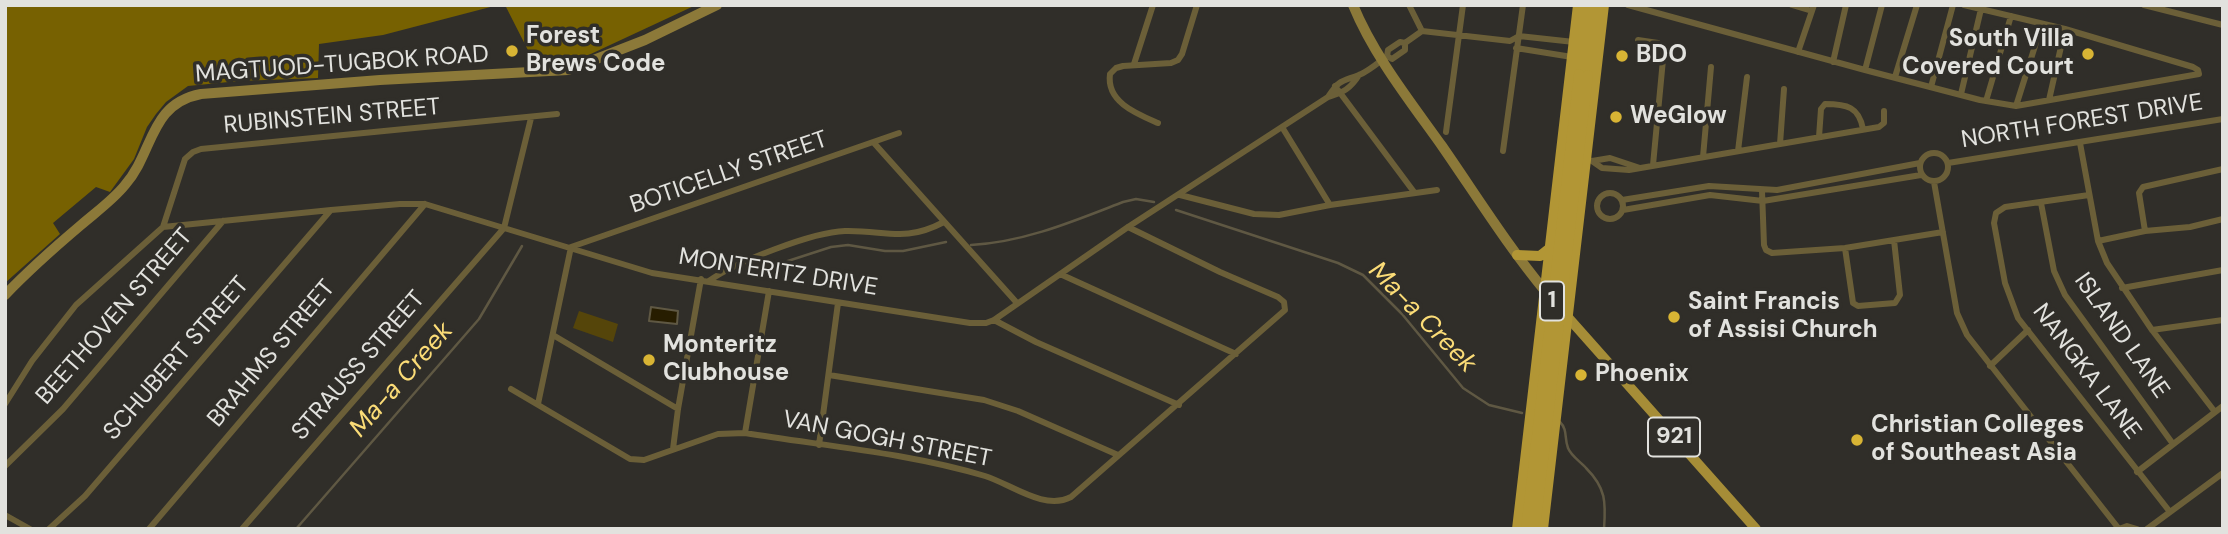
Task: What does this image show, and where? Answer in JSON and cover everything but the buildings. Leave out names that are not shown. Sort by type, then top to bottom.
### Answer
[{"type":"highway","name":"1","points":[[1520,527],[1578,5]]},
{"type":"highway","name":"1","points":[[1541,528],[1583,75],[1587,5]]},
{"type":"highway","name":"1","points":[[1520,527],[1583,75],[1596,5]]},
{"type":"highway","name":"1","points":[[1541,528],[1555,432],[1581,202],[1589,160],[1604,5]]},
{"type":"highway","points":[[1568,95],[1593,98]]},
{"type":"highway","points":[[1561,157],[1589,160]]},
{"type":"highway","points":[[1556,199],[1581,202]]},
{"type":"highway","points":[[1552,233],[1577,236]]},
{"type":"highway","points":[[1517,256],[1540,256],[1550,248]]},
{"type":"highway","points":[[1548,261],[1574,264]]},
{"type":"highway","points":[[1538,349],[1564,352]]},
{"type":"highway","points":[[1534,388],[1559,391]]},
{"type":"highway","points":[[1529,429],[1555,432]]},
{"type":"highway","points":[[1524,475],[1549,478]]},
{"type":"highway","points":[[1520,527],[1541,528]]},
{"type":"main road","name":"MAGTUOD-TUGBOK ROAD","points":[[5,295],[47,254],[125,186],[140,162],[155,128],[171,107],[181,99],[201,94],[380,80],[568,70],[645,40],[717,5]]},
{"type":"main road","points":[[1353,5],[1385,58],[1517,256],[1568,317]]},
{"type":"main road","name":"921","points":[[1568,317],[1756,529]]},
{"type":"street","points":[[1134,64],[1153,5]]},
{"type":"street","points":[[1158,123],[1117,99],[1109,87],[1110,74],[1134,64],[1171,63],[1178,60],[1197,5]]},
{"type":"street","points":[[1409,5],[1422,31]]},
{"type":"street","points":[[1446,132],[1463,5]]},
{"type":"street","points":[[1503,151],[1523,5]]},
{"type":"street","points":[[1628,5],[1657,9],[1833,62],[1986,101],[2016,106],[2195,75],[2199,72],[2193,67],[2065,29],[1964,5]]},
{"type":"street","points":[[1792,5],[1813,8],[1798,52]]},
{"type":"street","points":[[1833,62],[1846,5]]},
{"type":"street","points":[[1865,70],[1882,5]]},
{"type":"street","points":[[1895,78],[1917,5]]},
{"type":"street","points":[[1931,87],[1952,5]]},
{"type":"street","points":[[2144,5],[2223,25]]},
{"type":"street","points":[[1961,94],[1981,9]]},
{"type":"street","points":[[1986,101],[2011,16]]},
{"type":"street","points":[[2016,106],[2042,24]]},
{"type":"street","points":[[2049,100],[2065,29]]},
{"type":"street","points":[[1328,97],[1335,86],[1348,77],[1359,75],[1385,58],[1392,59],[1405,50],[1405,43],[1422,31],[1510,41],[1519,36],[1574,42]]},
{"type":"street","points":[[1531,51],[1533,37]]},
{"type":"street","points":[[1638,40],[1660,44],[1664,50],[1653,165]]},
{"type":"street","points":[[1510,41],[1517,49],[1572,57]]},
{"type":"street","points":[[1703,157],[1711,66]]},
{"type":"street","points":[[1179,405],[1036,342],[994,320],[1128,227],[1328,97],[1353,85],[1359,75]]},
{"type":"street","points":[[1738,151],[1747,78]]},
{"type":"street","points":[[1335,86],[1414,192]]},
{"type":"street","points":[[1780,144],[1784,89]]},
{"type":"street","points":[[1819,137],[1821,109],[1825,104],[1855,110],[1861,117],[1863,129]]},
{"type":"street","points":[[1589,160],[1609,169],[1625,170],[1883,125],[1884,111]]},
{"type":"street","name":"RUBINSTEIN STREET","points":[[163,228],[185,159],[201,149],[557,114]]},
{"type":"street","points":[[504,228],[531,118]]},
{"type":"street","name":"NORTH FOREST DRIVE","points":[[1948,163],[2223,119]]},
{"type":"street","points":[[1282,127],[1330,205]]},
{"type":"street","name":"BOTICELLY STREET","points":[[571,247],[899,133]]},
{"type":"street","points":[[874,143],[1017,303]]},
{"type":"street","points":[[2080,143],[2098,241],[2107,263],[2152,330],[2215,412]]},
{"type":"street","points":[[1622,200],[1623,210],[1618,217],[1609,220],[1598,213],[1597,204],[1602,196],[1611,193],[1622,200],[1709,186],[1777,190],[1920,163],[1925,156],[1934,153],[1942,156],[1948,163],[1945,176],[1934,181],[1925,179],[1920,163]]},
{"type":"street","points":[[1589,160],[1610,158],[1640,167]]},
{"type":"street","points":[[2145,231],[2139,192],[2143,187],[2223,169]]},
{"type":"street","points":[[1623,210],[1710,195],[1763,201],[1922,174]]},
{"type":"street","points":[[1934,181],[1957,313],[1967,335],[2119,529],[2127,526],[2137,529]]},
{"type":"street","points":[[1180,195],[1266,215],[1293,214],[1330,205],[1437,190]]},
{"type":"street","points":[[1762,191],[1764,245],[1769,252],[1776,254],[1845,248],[1943,232]]},
{"type":"street","points":[[1650,195],[1652,205]]},
{"type":"street","name":"NANGKA LANE","points":[[2089,195],[2005,207],[1996,213],[1994,218],[2005,283],[2014,309],[2028,330],[2169,512]]},
{"type":"street","points":[[1581,202],[1597,204]]},
{"type":"street","name":"ISLAND LANE","points":[[2041,203],[2054,271],[2065,295],[2173,444]]},
{"type":"street","name":"MONTERITZ DRIVE","points":[[163,228],[331,210],[425,204],[652,273],[970,323],[994,320]]},
{"type":"street","name":"BRAHMS STREET","points":[[149,529],[425,204]]},
{"type":"street","name":"SCHUBERT STREET","points":[[49,529],[85,496],[331,210]]},
{"type":"street","points":[[2098,241],[2145,231],[2190,227],[2223,219]]},
{"type":"street","name":"BEETHOVEN STREET","points":[[5,466],[63,409],[223,221]]},
{"type":"street","points":[[709,281],[746,261],[830,233],[859,232],[901,236],[924,232],[944,222]]},
{"type":"street","name":"VAN GOGH STREET","points":[[511,390],[630,460],[644,460],[718,434],[745,433],[969,471],[1056,503],[1071,497],[1179,405],[1283,314],[1286,306],[1278,297],[1128,227]]},
{"type":"street","points":[[5,404],[32,362],[76,305],[163,228]]},
{"type":"street","name":"STRAUSS STREET","points":[[242,529],[504,228]]},
{"type":"street","points":[[1845,248],[1853,303],[1858,306],[1895,303],[1900,295],[1894,240]]},
{"type":"street","points":[[538,404],[571,247]]},
{"type":"street","points":[[2122,288],[2223,270]]},
{"type":"street","points":[[1060,274],[1236,354]]},
{"type":"street","points":[[673,449],[701,279]]},
{"type":"street","points":[[745,433],[769,291]]},
{"type":"street","points":[[819,445],[838,303]]},
{"type":"street","points":[[2152,330],[2223,320]]},
{"type":"street","points":[[1990,366],[2028,330]]},
{"type":"street","points":[[553,335],[678,410]]},
{"type":"street","points":[[829,375],[984,400],[1018,411],[1118,455]]},
{"type":"street","points":[[2137,472],[2223,406]]},
{"type":"street","points":[[2147,529],[2223,473]]},
{"type":"street","points":[[5,514],[30,529]]},
{"type":"shaded area","points":[[5,5],[498,5],[383,35],[319,44],[318,78],[188,86],[166,102],[156,114],[147,127],[134,159],[110,192],[96,187],[53,223],[60,234],[5,283]]},
{"type":"shaded area","points":[[505,5],[696,5],[580,59],[561,65],[536,66]]},
{"type":"shaded area","points":[[651,307],[678,311],[677,324],[649,321]]},
{"type":"shaded area","points":[[579,311],[618,324],[613,342],[573,328]]},
{"type":"waterway","name":"Ma-a Creek","points":[[971,245],[1030,235],[1123,202],[1136,199],[1154,202]]},
{"type":"waterway","name":"Ma-a Creek","points":[[1176,210],[1338,263],[1363,275],[1402,314],[1463,388],[1489,405],[1522,413]]},
{"type":"waterway","name":"Ma-a Creek","points":[[754,272],[831,247],[848,245],[903,251],[946,242]]},
{"type":"waterway","name":"Ma-a Creek","points":[[296,529],[479,319],[522,246]]},
{"type":"waterway","name":"Ma-a Creek","points":[[1560,422],[1569,451],[1593,475],[1601,489],[1604,529]]},
{"type":"place","name":"Forest Brews Code","points":[[512,51]]},
{"type":"place","name":"South Villa Covered Court","points":[[2088,54]]},
{"type":"place","name":"BDO","points":[[1622,56]]},
{"type":"place","name":"WeGlow","points":[[1616,117]]},
{"type":"place","name":"Saint Francis of Assisi Church","points":[[1674,317]]},
{"type":"place","name":"Monteritz Clubhouse","points":[[649,360]]},
{"type":"place","name":"Phoenix","points":[[1581,375]]},
{"type":"place","name":"Christian Colleges of Southeast Asia","points":[[1857,440]]}]
